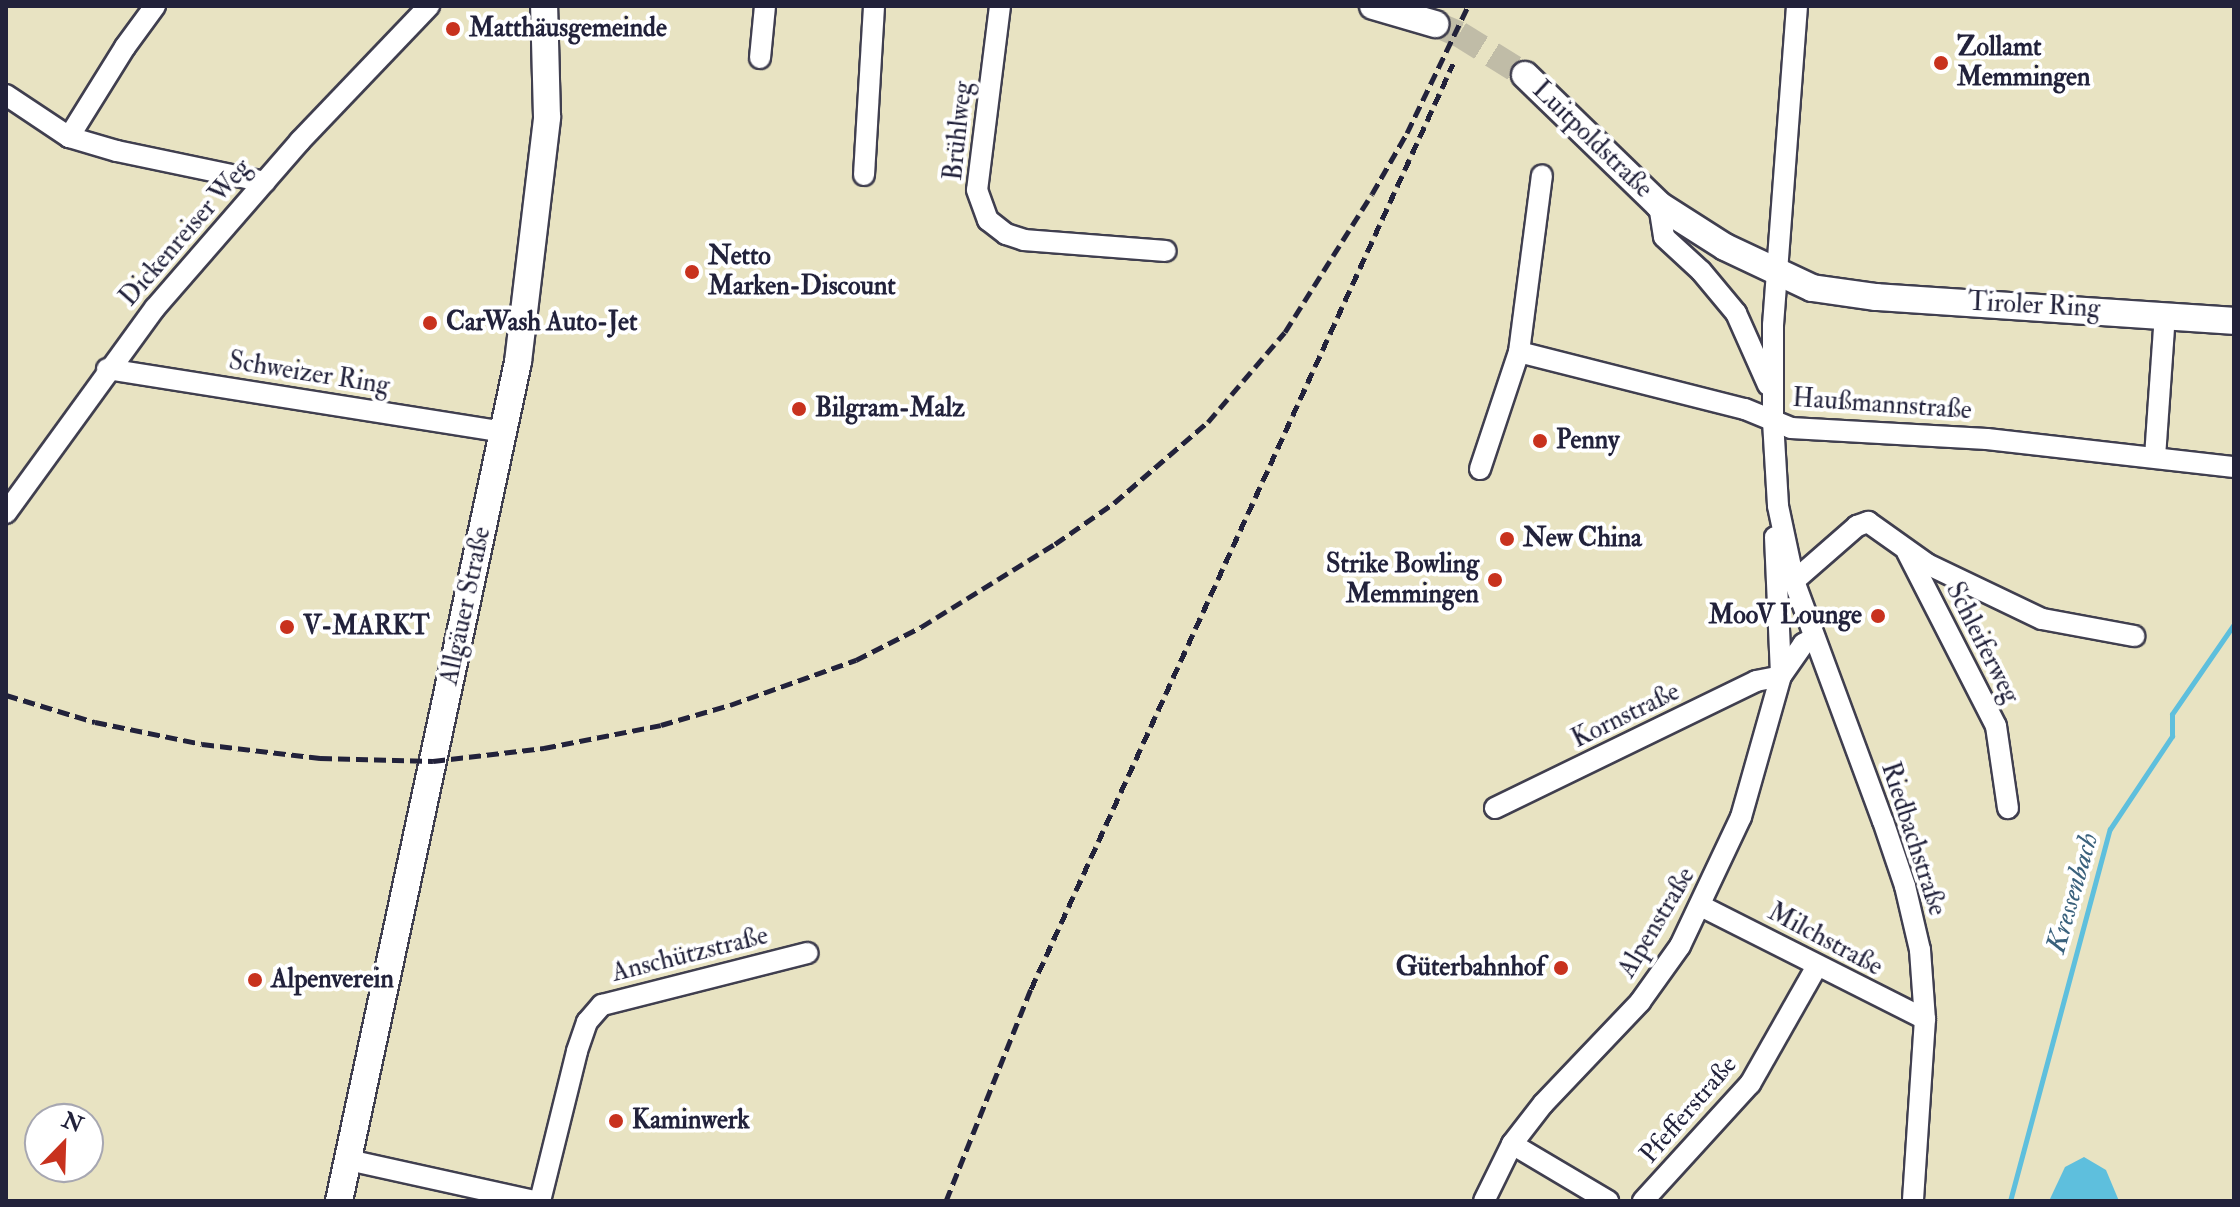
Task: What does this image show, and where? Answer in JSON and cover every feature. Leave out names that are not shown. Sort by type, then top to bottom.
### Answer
[{"type":"main road","name":"Allgäuer Straße","points":[[339,1201],[518,362],[541,178],[547,50],[544,6]]},
{"type":"main road","points":[[547,50],[562,6]]},
{"type":"main road","points":[[1373,6],[1435,24]]},
{"type":"main road","name":"Luitpoldstraße","points":[[1525,75],[1659,205],[1698,232],[1777,273]]},
{"type":"main road","name":"Tiroler Ring","points":[[1777,273],[1812,288],[1834,292],[2234,321]]},
{"type":"street","points":[[69,137],[125,47],[155,6]]},
{"type":"street","name":"Dickenreiser Weg","points":[[6,513],[107,369],[155,308],[265,182],[429,6]]},
{"type":"street","points":[[760,58],[765,6]]},
{"type":"street","points":[[864,175],[874,6]]},
{"type":"street","name":"Brühlweg","points":[[1000,6],[977,190],[988,220],[1006,234],[1024,240],[1166,251]]},
{"type":"street","points":[[1409,6],[1435,24]]},
{"type":"street","name":"Riedbachstraße","points":[[1797,6],[1773,319],[1772,395],[1778,506],[1794,581],[1905,886],[1920,950],[1925,1019],[1913,1201]]},
{"type":"street","points":[[6,95],[69,137],[117,151],[265,182]]},
{"type":"street","points":[[1480,469],[1519,352],[1542,175]]},
{"type":"street","points":[[1659,205],[1664,237],[1701,271],[1736,313],[1772,395]]},
{"type":"street","points":[[2155,457],[2165,314]]},
{"type":"street","name":"Haußmannstraße","points":[[1519,352],[1745,409],[1791,428],[1987,439],[2234,467]]},
{"type":"street","name":"Schweizer Ring","points":[[107,369],[503,432]]},
{"type":"street","name":"Riedbachstraße","points":[[1778,506],[1774,544],[1781,676]]},
{"type":"street","name":"Schleiferweg","points":[[1794,581],[1864,522],[1881,530],[1907,552],[2049,622],[2134,636]]},
{"type":"street","name":"Schleiferweg","points":[[1907,552],[1996,726],[2008,808]]},
{"type":"street","name":"Alpenstraße","points":[[1484,1201],[1512,1144],[1543,1104],[1640,1002],[1680,946],[1741,817],[1781,676],[1803,644],[1813,639]]},
{"type":"street","name":"Kornstraße","points":[[1495,808],[1756,681],[1781,676]]},
{"type":"street","name":"Milchstraße","points":[[1701,906],[1925,1019]]},
{"type":"street","name":"Anschützstraße","points":[[348,1160],[537,1201],[577,1051],[587,1022],[602,1005],[808,953]]},
{"type":"street","name":"Pfefferstraße","points":[[1643,1201],[1750,1084],[1817,966]]},
{"type":"street","points":[[1512,1144],[1608,1201]]},
{"type":"water","points":[[2084,1157],[2106,1170],[2119,1201],[2049,1201],[2065,1167]]},
{"type":"waterway","name":"Kressenbach","points":[[2010,1201],[2110,829],[2172,736],[2172,714],[2234,624]]},
{"type":"tunnel","points":[[1435,24],[1459,34],[1525,75]]},
{"type":"railway","points":[[6,695],[95,722],[202,744],[320,758],[433,761],[544,748],[661,725],[730,705],[856,660],[921,627],[1055,544],[1114,503],[1208,422],[1285,332],[1372,194],[1407,133],[1468,6]]},
{"type":"railway","points":[[946,1201],[1031,989],[1453,64]]},
{"type":"place","name":"Matthäusgemeinde","points":[[453,29]]},
{"type":"place","name":"Zollamt Memmingen","points":[[1941,63]]},
{"type":"place","name":"Netto Marken-Discount","points":[[692,272]]},
{"type":"place","name":"CarWash Auto-Jet","points":[[430,323]]},
{"type":"place","name":"Bilgram-Malz","points":[[799,409]]},
{"type":"place","name":"Penny","points":[[1540,441]]},
{"type":"place","name":"New China","points":[[1507,539]]},
{"type":"place","name":"Strike Bowling Memmingen","points":[[1495,580]]},
{"type":"place","name":"MooV Lounge","points":[[1878,616]]},
{"type":"place","name":"V-MARKT","points":[[287,627]]},
{"type":"place","name":"Güterbahnhof","points":[[1561,968]]},
{"type":"place","name":"Alpenverein","points":[[255,980]]},
{"type":"place","name":"Kaminwerk","points":[[616,1121]]}]
